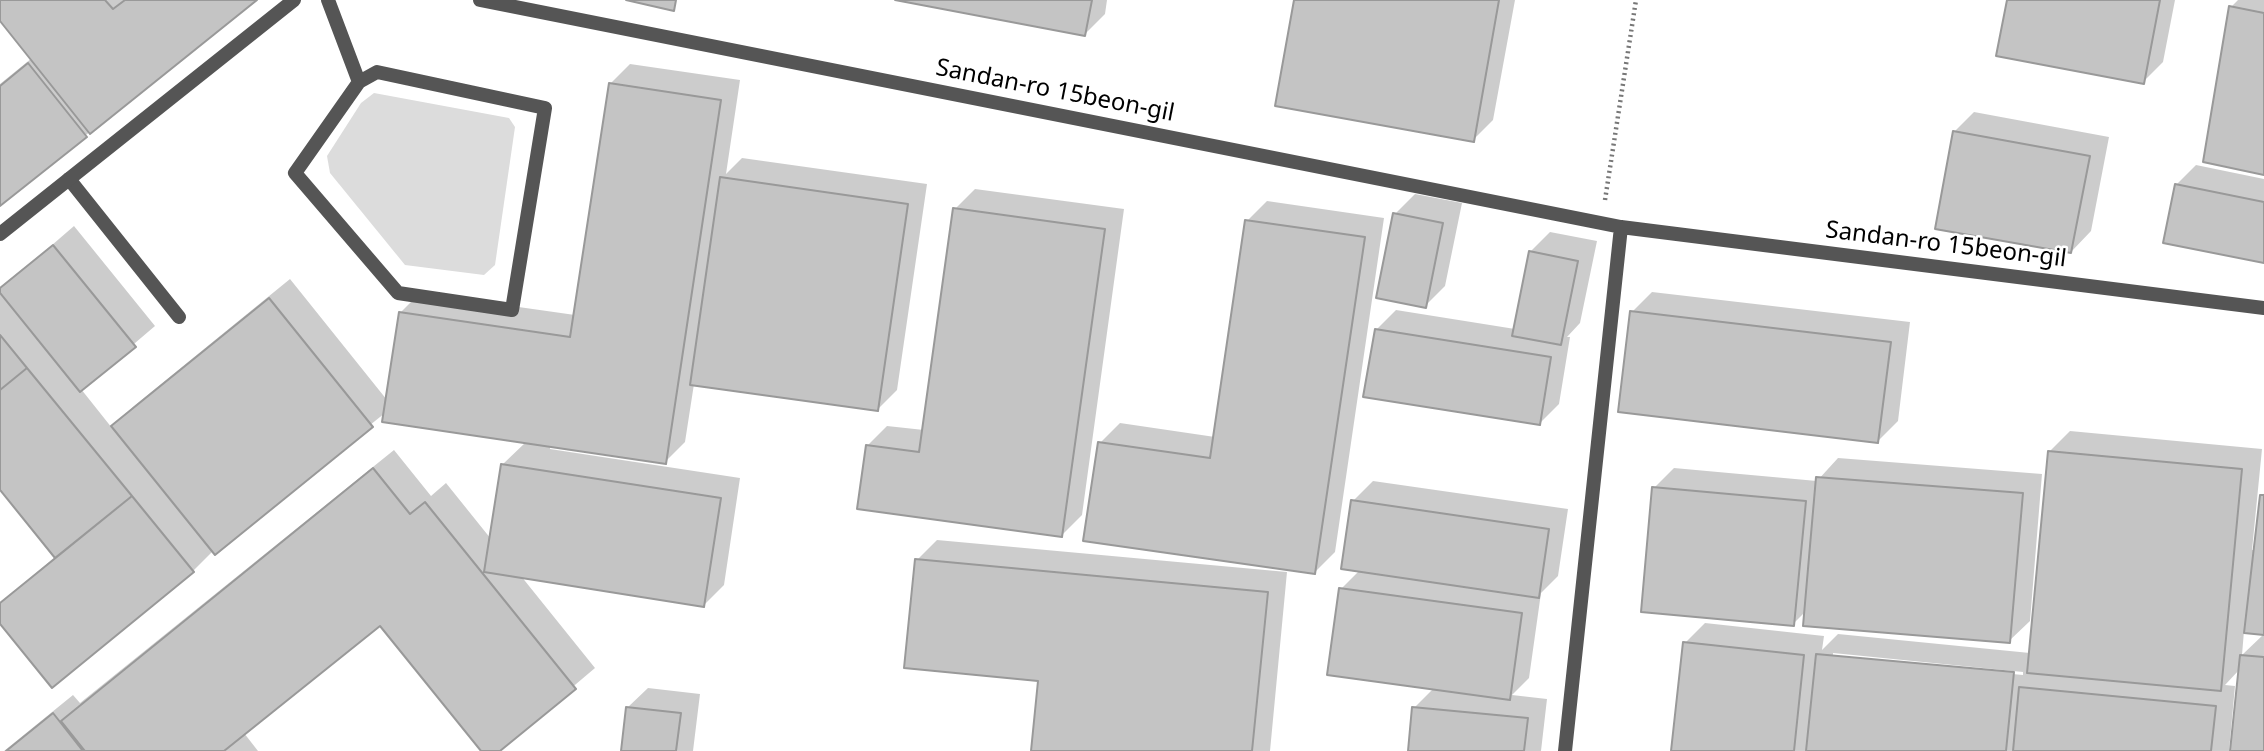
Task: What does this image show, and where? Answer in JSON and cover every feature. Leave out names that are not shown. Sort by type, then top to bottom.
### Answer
[{"type":"street","points":[[0,234],[294,0]]},
{"type":"street","points":[[328,0],[359,82]]},
{"type":"street","name":"Sandan-ro 15beon-gil","points":[[480,0],[1621,227],[2264,308]]},
{"type":"street","points":[[377,72],[545,108],[512,310],[398,293],[295,173],[359,82],[377,72]]},
{"type":"street","points":[[69,179],[179,317]]},
{"type":"street","points":[[1565,751],[1621,227]]},
{"type":"path","points":[[1602,223],[1636,0]]},
{"type":"shaded area","points":[[374,93],[509,118],[515,127],[495,265],[484,275],[405,265],[330,173],[327,156],[361,103]]},
{"type":"building","points":[[0,0],[105,0],[113,9],[125,0],[257,0],[90,134],[0,21]]},
{"type":"building","points":[[626,0],[676,0],[674,11]]},
{"type":"building","points":[[895,0],[1092,0],[1085,36]]},
{"type":"building","points":[[1294,0],[1499,0],[1474,142],[1275,106]]},
{"type":"building","points":[[2007,0],[2160,0],[2144,84],[1996,56]]},
{"type":"building","points":[[2229,6],[2264,13],[2264,175],[2203,162]]},
{"type":"building","points":[[28,63],[87,137],[0,206],[0,86]]},
{"type":"building","points":[[609,83],[721,100],[666,464],[382,422],[399,312],[570,337]]},
{"type":"building","points":[[1953,131],[2090,156],[2071,253],[1935,229]]},
{"type":"building","points":[[720,177],[908,204],[878,411],[690,385]]},
{"type":"building","points":[[2175,184],[2264,202],[2264,263],[2163,243]]},
{"type":"building","points":[[953,208],[1105,229],[1062,537],[857,509],[866,445],[919,452]]},
{"type":"building","points":[[1393,213],[1443,223],[1426,308],[1376,298]]},
{"type":"building","points":[[1245,220],[1365,237],[1315,574],[1083,541],[1098,442],[1210,458]]},
{"type":"building","points":[[53,245],[136,347],[80,392],[0,293],[0,288]]},
{"type":"building","points":[[1529,251],[1578,261],[1561,345],[1512,336]]},
{"type":"building","points":[[269,298],[373,427],[215,555],[111,426]]},
{"type":"building","points":[[1630,311],[1891,342],[1878,443],[1618,412]]},
{"type":"building","points":[[1375,329],[1551,357],[1540,425],[1363,397]]},
{"type":"building","points":[[0,335],[27,368],[0,390]]},
{"type":"building","points":[[27,368],[132,496],[55,558],[0,490],[0,390]]},
{"type":"building","points":[[2048,451],[2242,469],[2221,691],[2027,673]]},
{"type":"building","points":[[501,464],[721,498],[704,607],[484,572]]},
{"type":"building","points":[[373,468],[410,514],[425,502],[576,689],[500,751],[481,751],[380,626],[224,751],[85,751],[61,721]]},
{"type":"building","points":[[1816,477],[2023,493],[2010,643],[1803,626]]},
{"type":"building","points":[[1652,487],[1806,501],[1794,626],[1641,612]]},
{"type":"building","points":[[2260,495],[2264,495],[2264,635],[2244,633]]},
{"type":"building","points":[[132,496],[194,572],[52,688],[0,624],[0,603]]},
{"type":"building","points":[[1351,500],[1549,529],[1539,598],[1341,569]]},
{"type":"building","points":[[915,559],[1268,592],[1252,751],[1031,751],[1038,681],[904,668]]},
{"type":"building","points":[[1339,588],[1522,613],[1510,700],[1327,675]]},
{"type":"building","points":[[1683,642],[1804,655],[1794,751],[1671,751]]},
{"type":"building","points":[[1816,654],[2014,672],[2006,751],[1806,751]]},
{"type":"building","points":[[2240,655],[2264,657],[2264,751],[2230,751]]},
{"type":"building","points":[[2019,687],[2216,706],[2211,751],[2013,751]]},
{"type":"building","points":[[626,707],[681,713],[676,751],[621,751]]},
{"type":"building","points":[[1412,707],[1528,718],[1524,751],[1408,751]]},
{"type":"building","points":[[53,713],[83,751],[6,751]]}]
